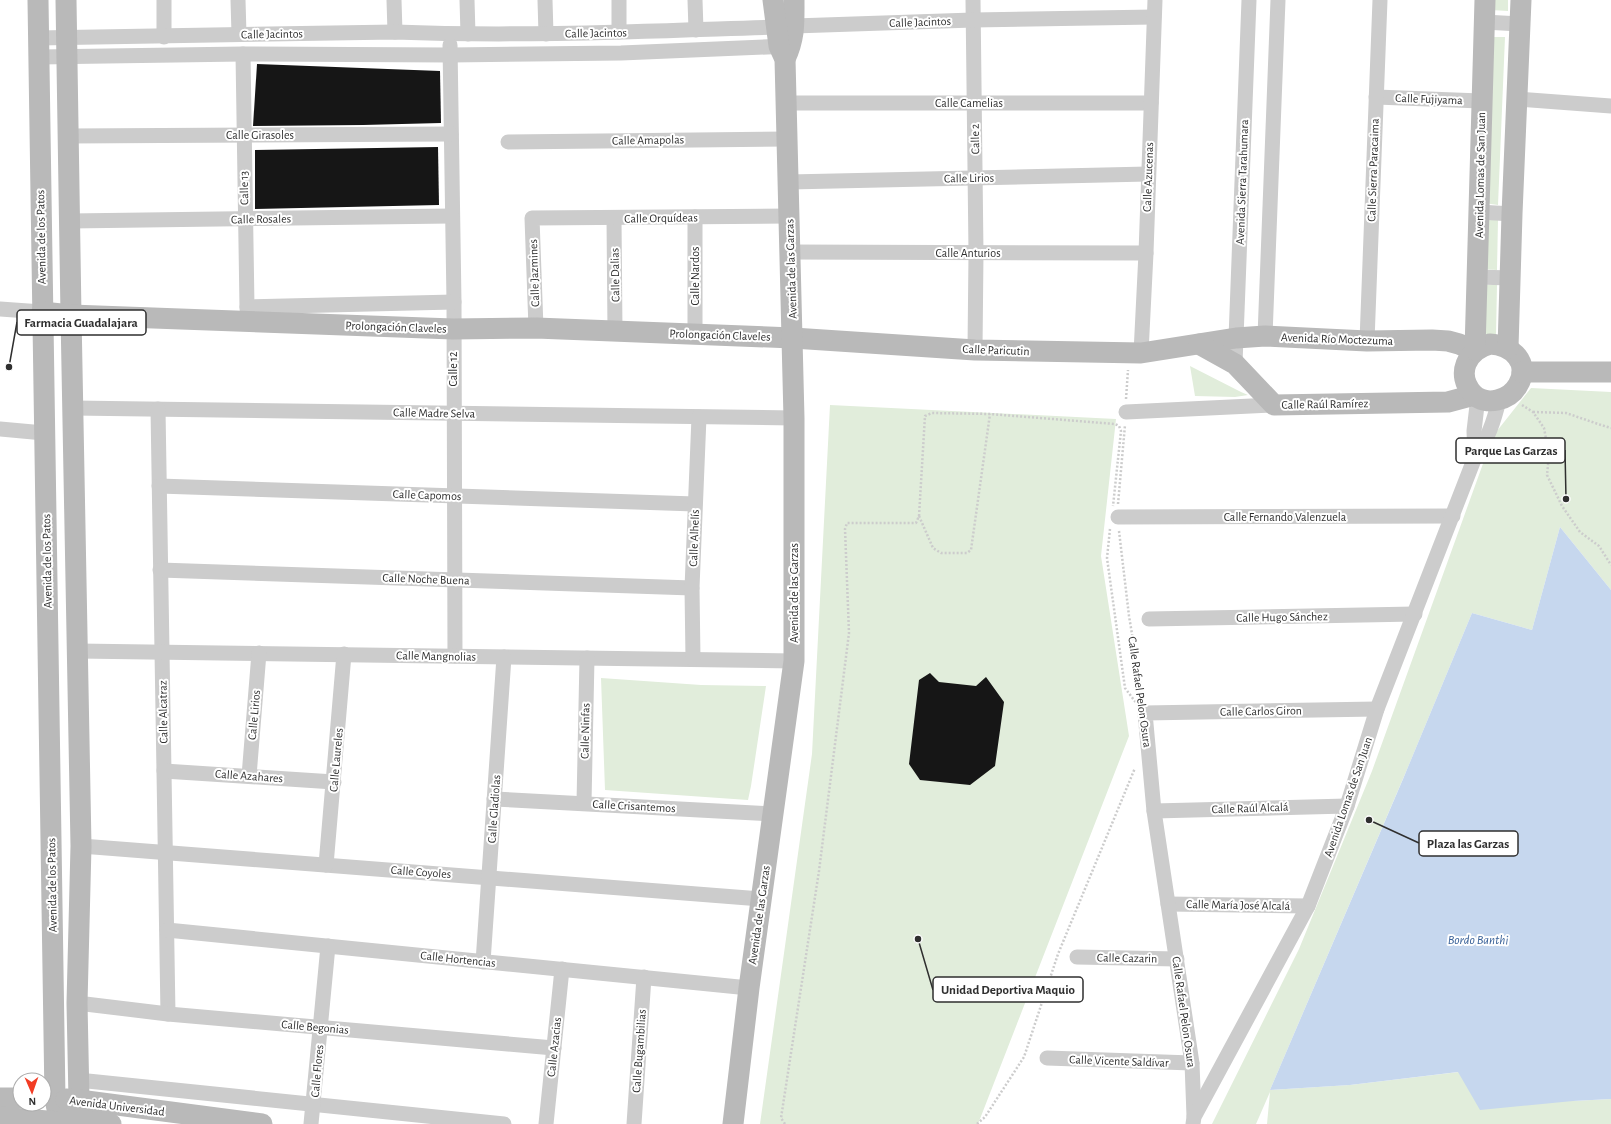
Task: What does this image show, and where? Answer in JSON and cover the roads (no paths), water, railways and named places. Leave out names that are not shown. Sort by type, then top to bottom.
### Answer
[{"type":"street","name":"Avenida de los Patos","points":[[38,0],[45,474],[50,1072]]},
{"type":"street","points":[[66,0],[81,846],[77,1003],[78,1090],[69,1122]]},
{"type":"street","points":[[164,0],[164,36]]},
{"type":"street","points":[[238,0],[239,34]]},
{"type":"street","points":[[394,0],[395,32]]},
{"type":"street","points":[[468,0],[468,34]]},
{"type":"street","points":[[545,0],[546,34]]},
{"type":"street","points":[[619,0],[619,32]]},
{"type":"street","points":[[695,0],[696,30]]},
{"type":"street","name":"Avenida de las Garzas","points":[[773,0],[785,41]]},
{"type":"street","name":"Avenida de las Garzas","points":[[733,1124],[749,988],[794,660],[793,338],[785,41],[794,0]]},
{"type":"street","name":"Calle 2","points":[[973,0],[976,253],[975,350]]},
{"type":"street","name":"Calle Azucenas","points":[[1135,353],[1146,253],[1155,0]]},
{"type":"street","name":"Avenida Sierra Tarahumara","points":[[1235,364],[1249,0]]},
{"type":"street","points":[[1265,336],[1278,0]]},
{"type":"street","name":"Calle Sierra Paracaima","points":[[1367,341],[1380,0]]},
{"type":"street","name":"Avenida Lomas de San Juan","points":[[1474,352],[1478,277],[1481,101],[1485,0]]},
{"type":"street","points":[[1508,348],[1521,0]]},
{"type":"street","name":"Calle Jacintos","points":[[38,48],[67,58],[243,54],[450,55],[621,53],[785,41],[973,20],[1154,17]]},
{"type":"street","points":[[1484,22],[1520,24]]},
{"type":"street","name":"Calle Jacintos","points":[[38,48],[67,36],[395,32],[450,34],[546,34],[696,30],[785,41]]},
{"type":"street","name":"Calle 12","points":[[450,34],[454,302],[453,413],[455,656]]},
{"type":"street","name":"Calle 13","points":[[243,54],[244,219],[248,315]]},
{"type":"street","name":"Calle Fujiyama","points":[[1376,97],[1481,101]]},
{"type":"street","points":[[1517,99],[1611,106]]},
{"type":"street","name":"Calle Camelias","points":[[786,103],[1151,103]]},
{"type":"street","name":"Calle Girasoles","points":[[68,136],[451,134]]},
{"type":"street","name":"Calle Amapolas","points":[[508,142],[787,139]]},
{"type":"street","name":"Calle Lirios","points":[[789,182],[1148,174]]},
{"type":"street","points":[[1479,212],[1512,214]]},
{"type":"street","name":"Calle Rosales","points":[[70,221],[452,216]]},
{"type":"street","name":"Calle Orquídeas","points":[[532,218],[789,216]]},
{"type":"street","name":"Calle Nardos","points":[[695,217],[695,334]]},
{"type":"street","name":"Calle Jazmines","points":[[532,218],[536,328]]},
{"type":"street","name":"Calle Dalias","points":[[614,218],[615,331]]},
{"type":"street","name":"Calle Anturios","points":[[790,252],[1146,253]]},
{"type":"street","points":[[1478,277],[1510,278]]},
{"type":"street","points":[[248,315],[454,302]]},
{"type":"street","name":"Prolongación Claveles","points":[[0,309],[71,315],[248,315],[453,329],[536,328],[793,338]]},
{"type":"street","name":"Avenida Río Moctezuma","points":[[1199,344],[1236,338],[1265,336],[1367,341],[1432,340],[1448,342],[1466,347],[1474,352]]},
{"type":"street","name":"Calle Paricutin","points":[[793,338],[975,350],[1135,353],[1199,344]]},
{"type":"street","name":"Calle Raúl Ramírez","points":[[1199,344],[1235,364],[1274,405],[1448,402],[1476,396]]},
{"type":"street","points":[[1490,344],[1500,344],[1508,348],[1516,354],[1522,372],[1516,390],[1504,398],[1486,400],[1476,396],[1470,390],[1465,377],[1465,368],[1474,352],[1490,344]]},
{"type":"street","points":[[1522,372],[1611,372],[1611,366]]},
{"type":"street","name":"Avenida Lomas de San Juan","points":[[1476,396],[1474,436],[1476,457]]},
{"type":"street","name":"Avenida Lomas de San Juan","points":[[1193,1121],[1308,906],[1347,806],[1377,708],[1476,457],[1486,442],[1504,398]]},
{"type":"street","points":[[1126,412],[1274,405]]},
{"type":"street","name":"Calle Madre Selva","points":[[73,408],[794,418]]},
{"type":"street","name":"Calle Alcatraz","points":[[158,409],[168,1014]]},
{"type":"street","name":"Calle Alhelís","points":[[693,659],[692,588],[699,417]]},
{"type":"street","points":[[0,429],[44,433]]},
{"type":"street","points":[[45,474],[75,472]]},
{"type":"street","name":"Calle Capomos","points":[[159,486],[695,504]]},
{"type":"street","name":"Calle Fernando Valenzuela","points":[[1113,519],[1453,516]]},
{"type":"street","name":"Calle Noche Buena","points":[[160,570],[692,588]]},
{"type":"street","name":"Calle Hugo Sánchez","points":[[1149,619],[1415,614]]},
{"type":"street","name":"Calle Mangnolias","points":[[78,651],[794,660]]},
{"type":"street","name":"Calle Lirios","points":[[249,776],[259,653]]},
{"type":"street","name":"Calle Laureles","points":[[326,865],[344,654]]},
{"type":"street","name":"Calle Gladiolas","points":[[483,962],[504,657]]},
{"type":"street","name":"Calle Ninfas","points":[[584,803],[587,658]]},
{"type":"street","name":"Calle Carlos Giron","points":[[1145,713],[1377,708]]},
{"type":"street","name":"Calle Rafael Pelon Osura","points":[[1145,713],[1154,811],[1192,1063],[1193,1121]]},
{"type":"street","name":"Calle Azahares","points":[[164,771],[334,782]]},
{"type":"street","name":"Calle Crisantemos","points":[[494,798],[774,814]]},
{"type":"street","name":"Calle Raúl Alcalá","points":[[1154,811],[1347,806]]},
{"type":"street","name":"Calle Coyoles","points":[[81,846],[761,899]]},
{"type":"street","name":"Calle María José Alcalá","points":[[1168,904],[1308,906]]},
{"type":"street","name":"Calle Hortencias","points":[[167,930],[749,988]]},
{"type":"street","name":"Calle Flores","points":[[311,1124],[328,946]]},
{"type":"street","name":"Calle Cazarin","points":[[1077,957],[1176,959]]},
{"type":"street","name":"Calle Azacias","points":[[546,1124],[562,969]]},
{"type":"street","name":"Calle Bugambilias","points":[[634,1124],[644,977]]},
{"type":"street","name":"Calle Begonias","points":[[77,1003],[168,1014],[554,1048]]},
{"type":"street","name":"Calle Vicente Saldívar","points":[[1047,1058],[1192,1063]]},
{"type":"street","points":[[78,1090],[314,1104],[504,1124]]},
{"type":"street","name":"Avenida Universidad","points":[[52,1098],[78,1090],[252,1124]]},
{"type":"street","points":[[0,1098],[12,1098]]},
{"type":"street","name":"Avenida de los Patos","points":[[52,1101],[69,1122]]},
{"type":"street","name":"Avenida Universidad","points":[[0,1117],[111,1124]]},
{"type":"water","name":"Bordo Banthi","points":[[1560,527],[1611,590],[1611,1099],[1480,1110],[1458,1072],[1350,1085],[1270,1090],[1472,613],[1532,630]]},
{"type":"place","name":"Farmacia Guadalajara","points":[[9,367]]},
{"type":"place","name":"Parque Las Garzas","points":[[1566,499]]},
{"type":"place","name":"Plaza las Garzas","points":[[1369,820]]},
{"type":"place","name":"Unidad Deportiva Maquio","points":[[918,939]]}]
